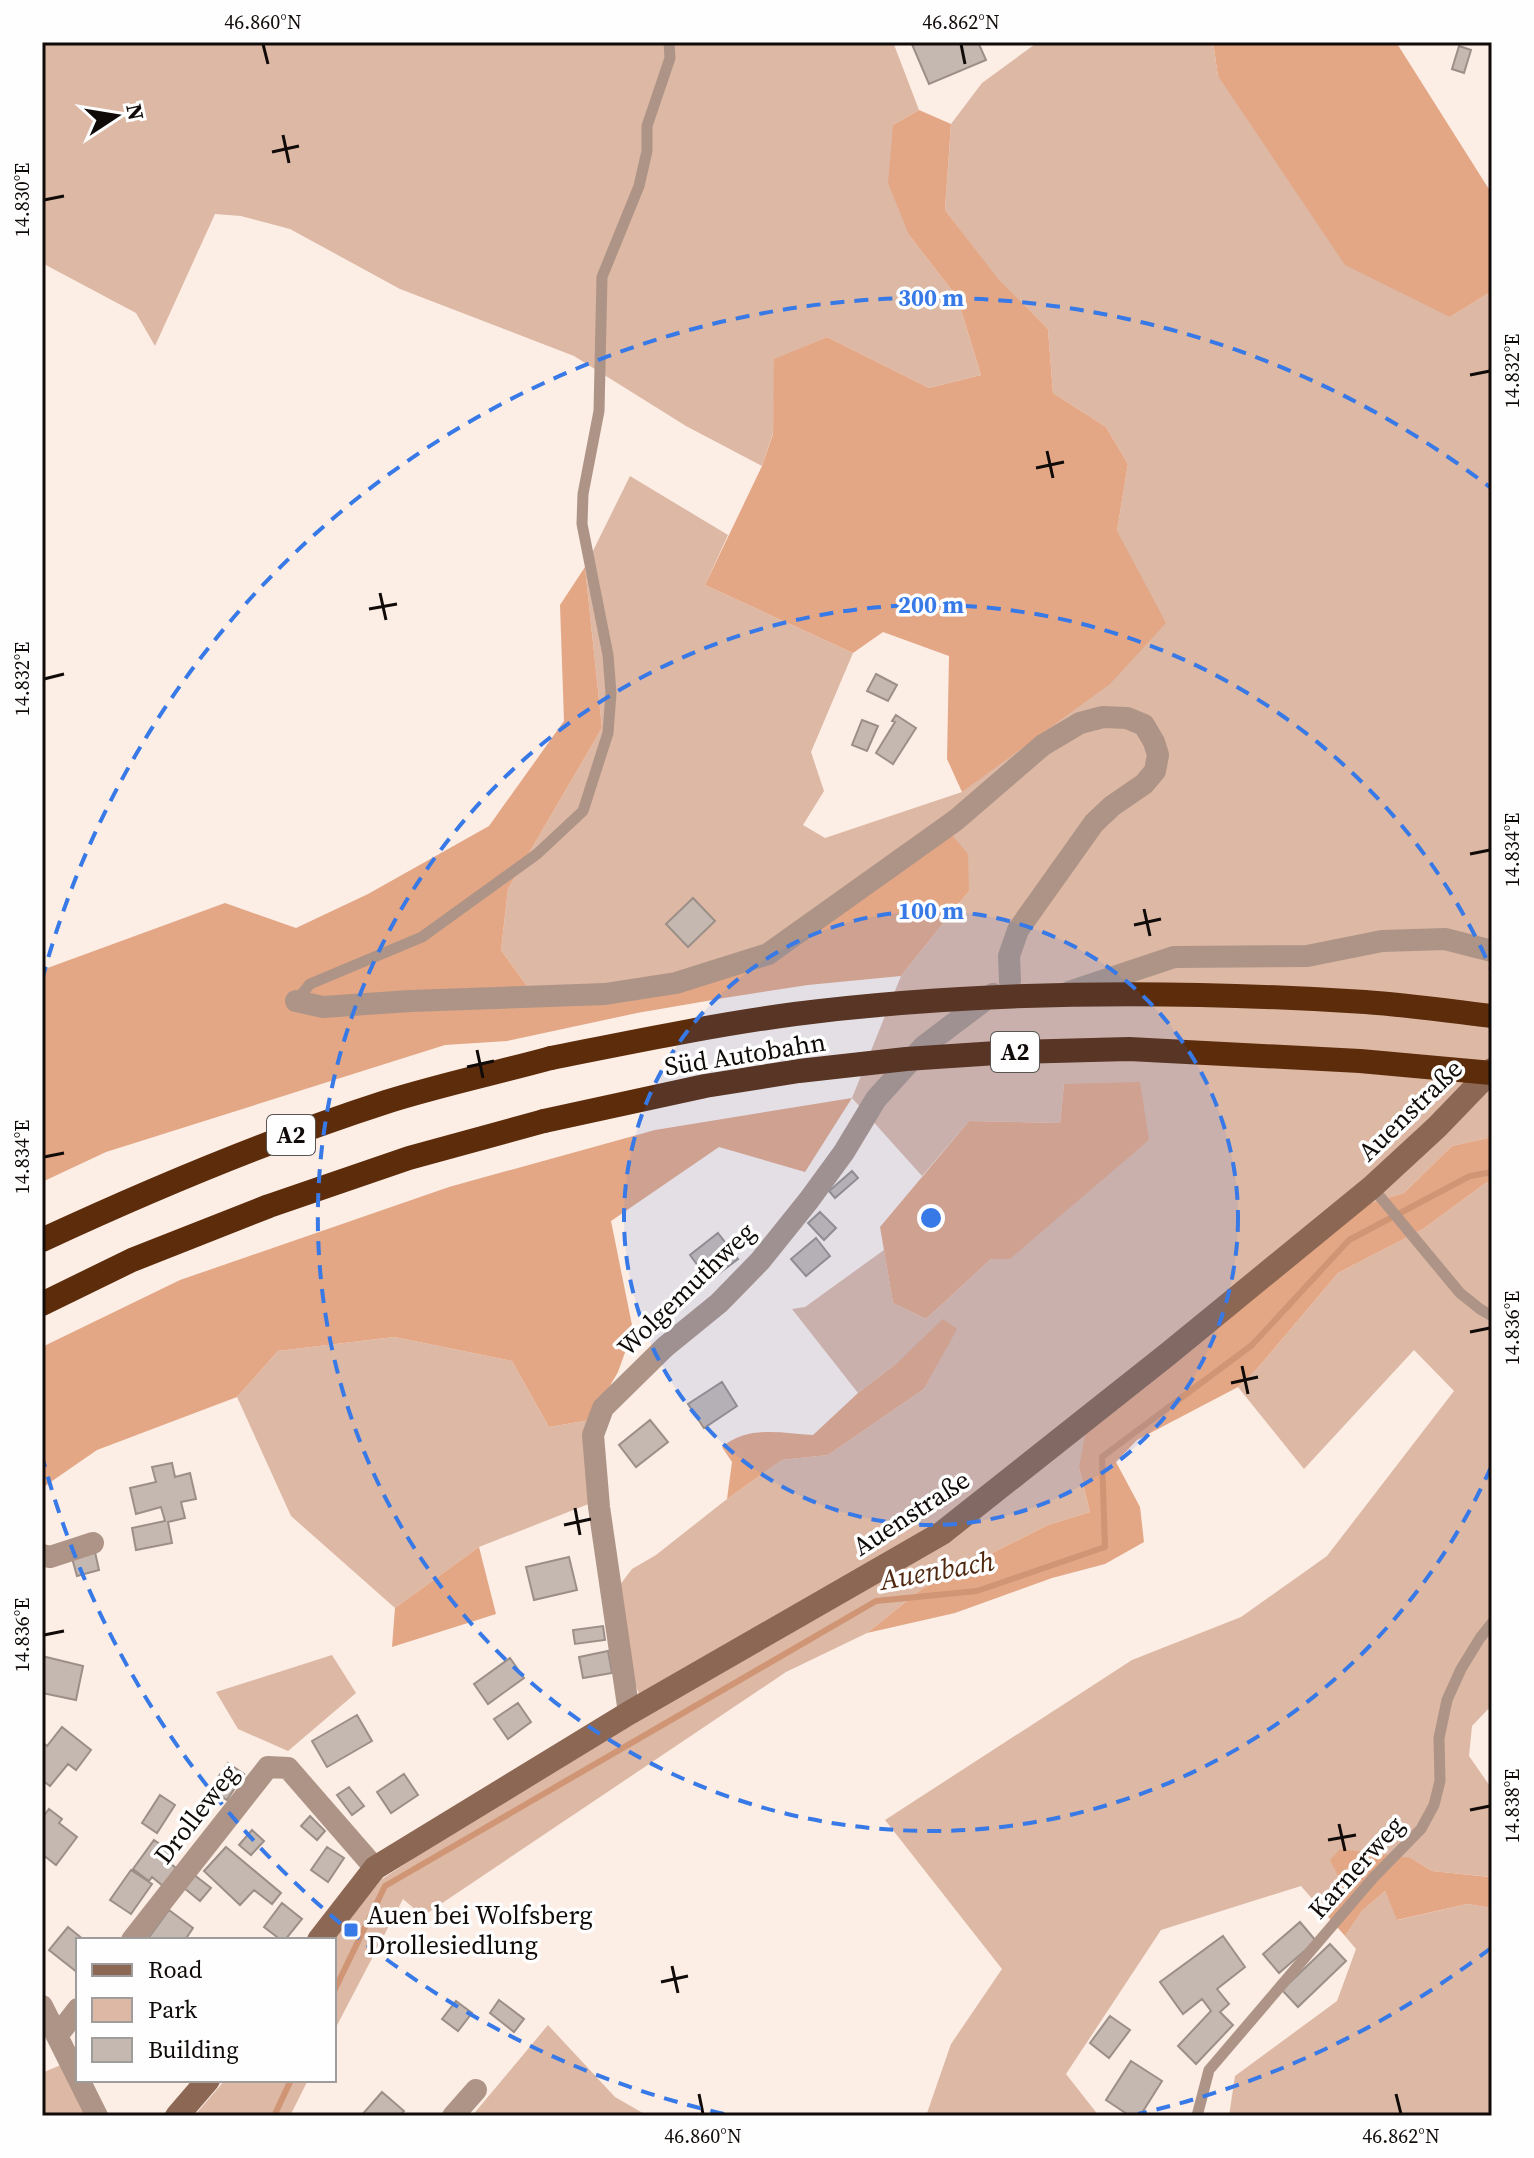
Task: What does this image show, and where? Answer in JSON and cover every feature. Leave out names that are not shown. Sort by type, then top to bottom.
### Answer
[{"type":"highway","name":"Süd Autobahn","points":[[42,1240],[149,1190],[268,1143],[388,1101],[551,1058],[702,1028],[797,1014],[1016,996],[1245,996],[1367,1003],[1492,1016]]},
{"type":"highway","name":"Süd Autobahn","points":[[42,1304],[132,1260],[269,1206],[409,1158],[544,1121],[705,1086],[906,1059],[1012,1052],[1145,1050],[1492,1071]]},
{"type":"street","points":[[296,1001],[323,1007],[605,994],[676,983],[768,954],[956,820],[1043,745],[1080,723],[1103,717],[1127,718],[1144,725],[1158,755],[1155,771],[1144,784],[1094,823],[1018,930],[1009,956],[1010,981],[1038,993],[1067,992],[1174,957],[1307,956],[1382,941],[1445,939],[1492,951]]},
{"type":"street","name":"Wolgemuthweg","points":[[629,1713],[599,1507],[593,1435],[603,1408],[665,1347],[719,1303],[760,1261],[844,1152],[876,1099],[924,1046],[1010,981]]},
{"type":"street","name":"Auenstraße","points":[[321,1938],[375,1868],[629,1713],[942,1533],[1372,1187],[1492,1071]]},
{"type":"street","points":[[42,1555],[50,1557],[93,1543]]},
{"type":"street","name":"Drolleweg","points":[[134,1938],[268,1767],[288,1768],[375,1868]]},
{"type":"street","points":[[42,2006],[76,2075]]},
{"type":"street","points":[[57,2036],[76,2012]]},
{"type":"street","points":[[80,2082],[97,2116]]},
{"type":"street","points":[[177,2116],[206,2082]]},
{"type":"street","points":[[453,2116],[476,2090]]},
{"type":"lane","points":[[296,1001],[310,984],[422,937],[537,854],[583,811],[608,733],[611,693],[608,655],[582,524],[583,494],[599,411],[602,277],[639,186],[647,151],[647,126],[670,58],[669,42]]},
{"type":"lane","points":[[1372,1187],[1460,1293],[1492,1316]]},
{"type":"lane","name":"Karnerweg","points":[[1197,2116],[1209,2070],[1373,1878],[1421,1829],[1434,1805],[1440,1781],[1439,1738],[1447,1700],[1461,1669],[1492,1623]]},
{"type":"green space","points":[[42,42],[893,42],[919,110],[893,125],[909,235],[957,297],[981,375],[929,388],[827,337],[775,359],[773,433],[762,466],[686,426],[574,356],[400,289],[290,229],[241,216],[215,214],[155,346],[136,313],[42,263]]},
{"type":"green space","points":[[1038,42],[1213,42],[1218,76],[1450,317],[1492,291],[1492,1137],[1452,1146],[1404,1193],[1360,1206],[1079,1468],[1090,1512],[1048,1525],[923,1588],[867,1633],[786,1672],[423,1916],[403,1899],[336,2027],[334,1938],[382,1879],[489,1809],[647,1716],[632,1675],[619,1586],[632,1569],[656,1555],[782,1460],[828,1455],[924,1389],[956,1329],[897,1363],[858,1393],[792,1309],[805,1307],[884,1250],[893,1303],[926,1319],[991,1259],[1149,1140],[1064,1084],[1060,1123],[969,1121],[922,1176],[852,1098],[901,976],[969,891],[768,960],[540,1004],[501,950],[508,889],[602,728],[585,567],[630,476],[728,535],[705,585],[853,653],[811,752],[824,791],[803,825],[825,838],[962,792],[1117,531],[1128,464],[1106,427],[1053,393],[1048,329],[999,281],[945,210],[951,124],[982,83]]},
{"type":"green space","points":[[1492,1181],[1492,1705],[1472,1726],[1469,1756],[1492,1789],[1491,1877],[1432,1871],[1411,1858],[1340,1880],[1315,1902],[1301,1886],[1161,1930],[1066,2074],[1099,2116],[926,2116],[951,2044],[1002,1969],[885,1820],[1132,1660],[1241,1617],[1327,1556],[1454,1391],[1414,1350],[1304,1469],[1238,1387],[1338,1273],[1423,1229]]},
{"type":"green space","points":[[394,1337],[512,1361],[549,1427],[590,1420],[604,1498],[479,1547],[395,1608],[291,1516],[237,1397],[278,1351]]},
{"type":"green space","points":[[332,1655],[356,1693],[288,1751],[238,1729],[216,1692]]},
{"type":"green space","points":[[1385,1891],[1398,1920],[1467,1904],[1492,1908],[1492,2116],[1229,2116],[1235,2076],[1337,2001],[1356,1949],[1345,1936],[1362,1911]]},
{"type":"green space","points":[[548,2025],[615,2097],[648,2116],[472,2116]]},
{"type":"green space","points":[[76,2058],[76,2082],[90,2082],[109,2116],[42,2116],[42,2073]]},
{"type":"green space","points":[[223,2082],[307,2082],[290,2116],[194,2116]]},
{"type":"shaded area","points":[[1213,42],[1396,42],[1492,194],[1492,291],[1450,317],[1345,265],[1218,76]]},
{"type":"shaded area","points":[[919,110],[951,124],[945,210],[999,280],[1048,329],[1053,393],[1106,427],[1128,464],[1117,531],[1166,623],[1110,684],[962,792],[947,759],[949,656],[883,632],[853,653],[705,585],[762,466],[773,434],[774,359],[827,337],[929,388],[981,375],[957,297],[909,235],[888,183],[893,125]]},
{"type":"shaded area","points":[[585,567],[602,728],[508,889],[501,950],[540,1004],[768,960],[951,834],[968,854],[969,891],[901,976],[808,985],[724,998],[507,1041],[445,1045],[106,1152],[42,1182],[42,970],[225,903],[296,928],[368,894],[489,826],[564,721],[560,605]]},
{"type":"shaded area","points":[[1140,1082],[1149,1140],[1010,1259],[991,1259],[926,1319],[893,1303],[880,1227],[969,1121],[1060,1123],[1064,1084]]},
{"type":"shaded area","points":[[852,1098],[805,1172],[719,1147],[611,1221],[633,1330],[618,1372],[590,1420],[549,1427],[512,1361],[394,1337],[278,1351],[237,1397],[97,1450],[42,1488],[42,1347],[180,1280],[449,1187],[655,1130]]},
{"type":"shaded area","points":[[1492,1137],[1492,1181],[1423,1229],[1338,1273],[1238,1387],[1137,1440],[1116,1462],[1140,1507],[1144,1542],[1105,1564],[1052,1578],[955,1613],[867,1633],[923,1588],[1048,1525],[1090,1512],[1079,1468],[1085,1435],[1360,1206],[1404,1193],[1452,1146]]},
{"type":"shaded area","points":[[943,1319],[957,1329],[924,1389],[828,1455],[782,1460],[727,1499],[732,1462],[722,1447],[732,1440],[754,1433],[813,1435]]},
{"type":"shaded area","points":[[479,1547],[496,1614],[392,1647],[395,1608]]},
{"type":"shaded area","points":[[1340,1849],[1411,1858],[1432,1871],[1492,1875],[1492,1908],[1467,1904],[1397,1920],[1385,1891],[1362,1911],[1345,1936],[1315,1902],[1340,1880],[1330,1860]]},
{"type":"building","points":[[911,42],[978,42],[986,60],[929,84]]},
{"type":"building","points":[[1459,46],[1471,50],[1464,73],[1452,69]]},
{"type":"building","points":[[876,674],[897,685],[888,701],[867,691]]},
{"type":"building","points":[[896,715],[916,728],[893,764],[876,753]]},
{"type":"building","points":[[862,720],[878,726],[867,751],[852,745]]},
{"type":"building","points":[[693,898],[715,921],[688,947],[666,924]]},
{"type":"building","points":[[852,1171],[858,1178],[835,1198],[829,1191]]},
{"type":"building","points":[[820,1212],[836,1228],[824,1240],[808,1223]]},
{"type":"building","points":[[718,1233],[738,1259],[709,1281],[690,1255]]},
{"type":"building","points":[[816,1238],[830,1256],[806,1276],[791,1259]]},
{"type":"building","points":[[722,1382],[737,1406],[704,1428],[688,1404]]},
{"type":"building","points":[[650,1420],[668,1442],[636,1467],[619,1445]]},
{"type":"building","points":[[172,1463],[175,1477],[190,1473],[196,1499],[181,1502],[185,1518],[168,1522],[172,1543],[136,1550],[132,1528],[165,1521],[161,1507],[136,1514],[130,1488],[156,1482],[152,1467]]},
{"type":"building","points":[[95,1552],[99,1570],[77,1576],[72,1558]]},
{"type":"building","points":[[569,1557],[577,1590],[534,1600],[526,1567]]},
{"type":"building","points":[[603,1626],[605,1640],[575,1644],[573,1630]]},
{"type":"building","points":[[608,1651],[612,1673],[583,1678],[579,1657]]},
{"type":"building","points":[[42,1656],[83,1666],[76,1700],[42,1693]]},
{"type":"building","points":[[510,1658],[524,1678],[488,1704],[474,1684]]},
{"type":"building","points":[[518,1703],[531,1722],[508,1739],[494,1719]]},
{"type":"building","points":[[357,1715],[372,1741],[327,1767],[312,1741]]},
{"type":"building","points":[[62,1727],[91,1750],[76,1770],[68,1764],[50,1786],[42,1780],[42,1742],[47,1746]]},
{"type":"building","points":[[228,1763],[244,1774],[227,1800],[210,1789]]},
{"type":"building","points":[[404,1774],[418,1795],[391,1813],[377,1792]]},
{"type":"building","points":[[349,1787],[364,1806],[352,1815],[337,1795]]},
{"type":"building","points":[[160,1795],[175,1805],[157,1833],[142,1823]]},
{"type":"building","points":[[49,1809],[62,1819],[59,1823],[77,1837],[56,1865],[42,1854],[42,1818]]},
{"type":"building","points":[[310,1816],[325,1831],[317,1840],[301,1826]]},
{"type":"building","points":[[252,1830],[264,1841],[251,1855],[239,1845]]},
{"type":"building","points":[[154,1840],[171,1852],[165,1859],[176,1868],[163,1886],[152,1877],[149,1881],[133,1869]]},
{"type":"building","points":[[226,1847],[281,1893],[272,1904],[254,1890],[240,1905],[204,1871]]},
{"type":"building","points":[[327,1847],[344,1858],[328,1882],[311,1870]]},
{"type":"building","points":[[131,1870],[152,1884],[131,1914],[110,1900]]},
{"type":"building","points":[[193,1874],[211,1888],[200,1901],[183,1887]]},
{"type":"building","points":[[282,1903],[302,1919],[287,1938],[278,1938],[264,1927]]},
{"type":"building","points":[[169,1910],[193,1928],[186,1938],[148,1938]]},
{"type":"building","points":[[1300,1922],[1316,1941],[1279,1973],[1263,1954]]},
{"type":"building","points":[[68,1927],[82,1938],[76,1938],[76,1971],[49,1950]]},
{"type":"building","points":[[1223,1936],[1245,1967],[1217,1989],[1229,2004],[1220,2012],[1233,2025],[1196,2064],[1178,2046],[1211,2011],[1202,1999],[1183,2014],[1160,1982]]},
{"type":"building","points":[[1330,1944],[1346,1961],[1298,2007],[1282,1990]]},
{"type":"building","points":[[499,2000],[524,2019],[514,2032],[490,2013]]},
{"type":"building","points":[[456,2001],[472,2013],[458,2031],[442,2019]]},
{"type":"building","points":[[1110,2016],[1130,2030],[1109,2058],[1090,2043]]},
{"type":"building","points":[[1131,2061],[1162,2081],[1140,2116],[1130,2116],[1106,2100]]},
{"type":"building","points":[[382,2092],[404,2111],[399,2116],[361,2116]]},
{"type":"waterway","name":"Auenbach","points":[[336,1987],[385,1886],[876,1601],[977,1591],[1105,1547],[1102,1457],[1252,1345],[1349,1240],[1470,1176],[1492,1172]]},
{"type":"waterway","name":"Auenbach","points":[[274,2116],[290,2082]]},
{"type":"place","name":"Auen bei Wolfsberg Drollesiedlung","points":[[351,1930]]}]
